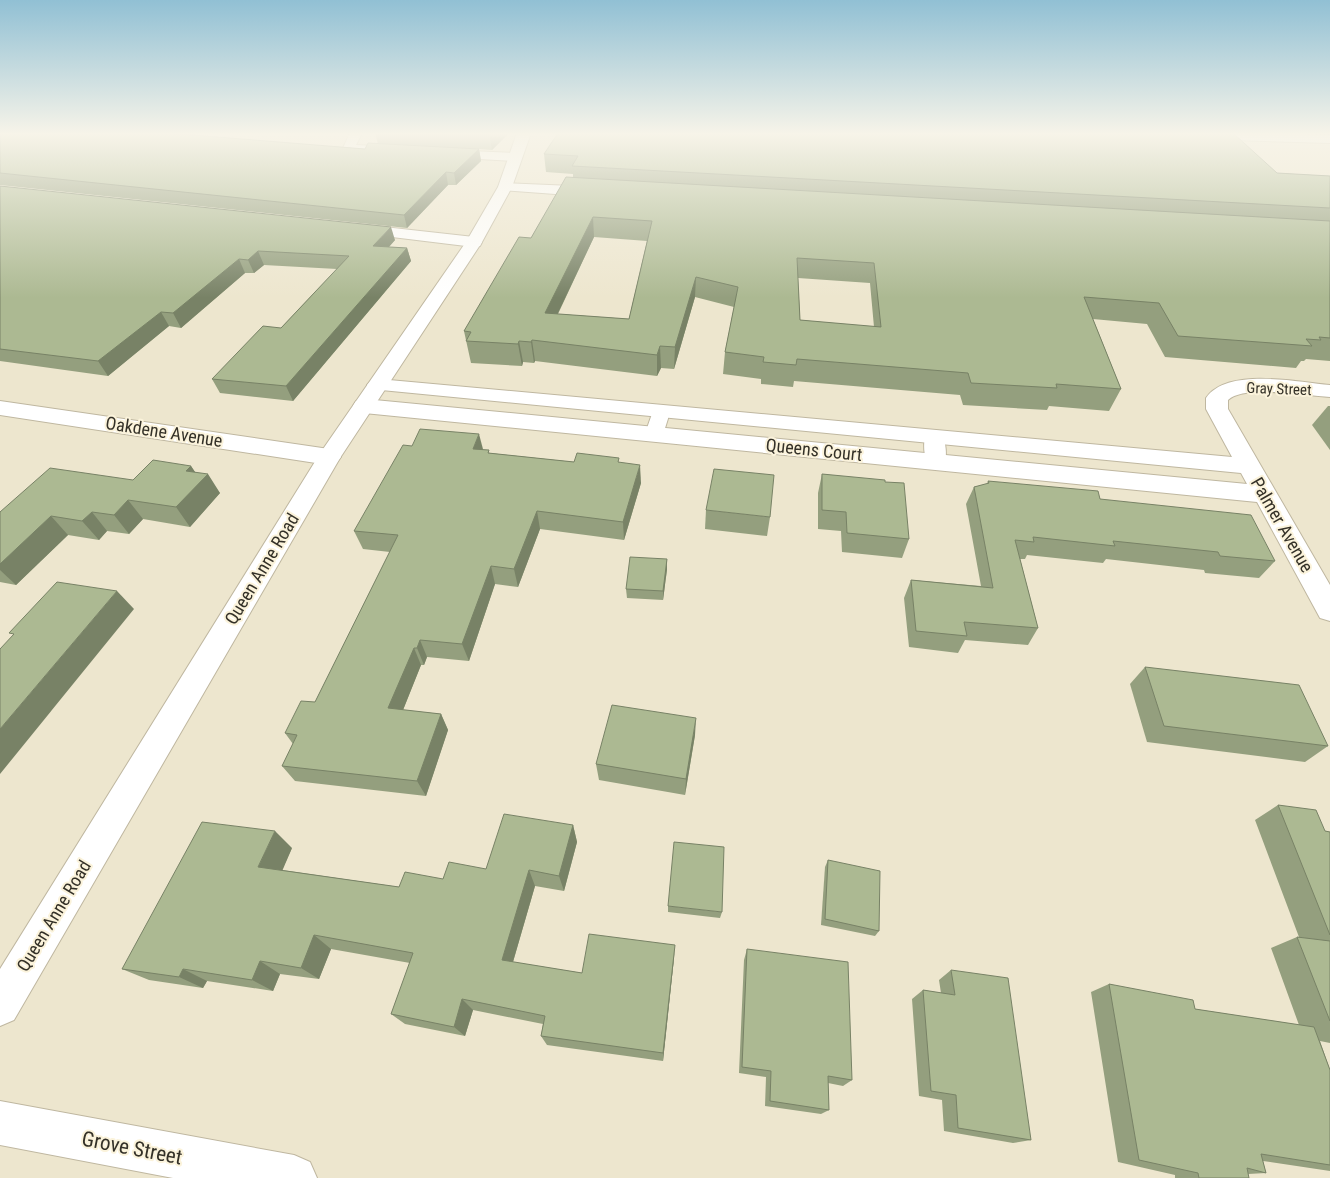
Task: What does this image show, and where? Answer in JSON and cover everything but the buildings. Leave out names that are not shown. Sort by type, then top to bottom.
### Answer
[{"type":"street","name":"Queen Anne Road","points":[[0,1006],[329,457],[474,242],[504,188]]},
{"type":"street","points":[[522,188],[609,193]]},
{"type":"street","points":[[343,228],[474,242]]},
{"type":"street","name":"Gray Street","points":[[1249,466],[1217,409],[1218,398],[1226,390],[1248,385],[1330,391]]},
{"type":"street","name":"Queens Court","points":[[371,396],[661,412],[1249,466]]},
{"type":"street","name":"Queens Court","points":[[371,396],[656,434],[1264,494]]},
{"type":"street","name":"Oakdene Avenue","points":[[0,408],[329,457]]},
{"type":"street","name":"Palmer Avenue","points":[[1249,466],[1330,610]]},
{"type":"street","name":"Grove Street","points":[[0,1123],[294,1178]]},
{"type":"lane","points":[[656,434],[661,412]]},
{"type":"lane","points":[[934,437],[936,462]]}]
